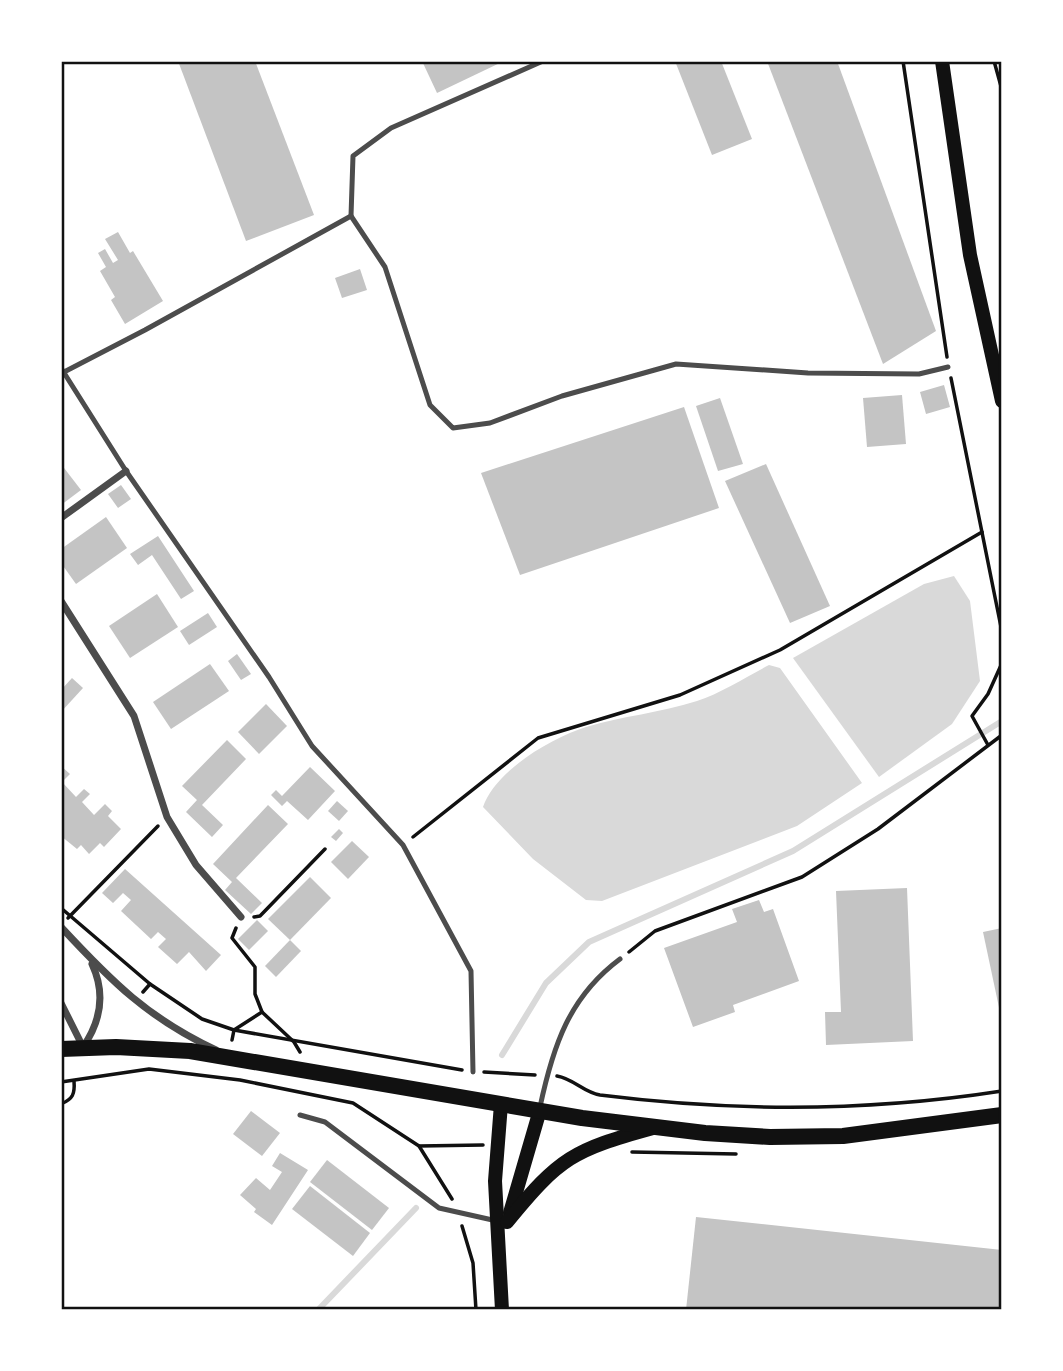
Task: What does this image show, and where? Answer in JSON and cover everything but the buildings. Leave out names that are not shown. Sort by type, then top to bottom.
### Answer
[{"type":"main road","points":[[942,61],[970,255],[1002,401]]},
{"type":"main road","points":[[61,1049],[149,1048],[230,1056],[653,1128],[770,1137],[843,1136],[1002,1115]]},
{"type":"main road","points":[[501,1104],[495,1146],[502,1221],[499,1246],[502,1310]]},
{"type":"main road","points":[[502,1221],[527,1163],[540,1110]]},
{"type":"main road","points":[[502,1221],[540,1181],[565,1160],[592,1145],[653,1128]]},
{"type":"street","points":[[61,518],[126,471]]},
{"type":"street","points":[[61,601],[134,716],[167,817],[196,866],[241,917]]},
{"type":"street","points":[[61,926],[134,1001],[175,1030],[230,1056]]},
{"type":"street","points":[[61,1003],[83,1047],[93,1033],[100,1007],[99,979],[87,954]]},
{"type":"lane","points":[[543,61],[391,128],[354,156],[351,216],[386,267],[430,405],[453,428],[490,423],[562,396],[676,364],[769,372],[919,374],[948,367]]},
{"type":"lane","points":[[351,216],[63,370],[126,471],[269,677],[312,746],[403,845],[471,971],[473,1072]]},
{"type":"lane","points":[[540,1110],[555,1048],[582,994],[620,959]]},
{"type":"lane","points":[[300,1115],[325,1122],[439,1208],[502,1221]]},
{"type":"path","points":[[903,61],[948,367],[1002,632]]},
{"type":"path","points":[[995,61],[1002,90]]},
{"type":"path","points":[[403,845],[538,738],[680,695],[780,650],[982,532]]},
{"type":"path","points":[[988,745],[973,720],[1002,663]]},
{"type":"path","points":[[620,959],[654,931],[802,877],[878,829],[1002,735]]},
{"type":"path","points":[[61,926],[167,817]]},
{"type":"path","points":[[310,1071],[294,1042],[262,1012],[256,994],[255,967],[232,938],[241,917],[260,916],[325,849]]},
{"type":"path","points":[[61,908],[150,984],[202,1019],[234,1030],[294,1042],[473,1072],[569,1078],[595,1094],[725,1107],[785,1109],[930,1102],[1002,1091]]},
{"type":"path","points":[[134,1001],[150,984]]},
{"type":"path","points":[[230,1056],[234,1030],[262,1012]]},
{"type":"path","points":[[61,1082],[149,1069],[240,1080],[353,1103],[419,1146],[458,1213],[473,1263],[476,1310]]},
{"type":"path","points":[[61,1104],[70,1100],[75,1092],[74,1081]]},
{"type":"shaded area","points":[[954,576],[970,601],[980,681],[952,724],[879,777],[793,658],[924,584]]},
{"type":"shaded area","points":[[769,665],[780,668],[862,783],[797,826],[602,901],[586,900],[533,859],[483,807],[489,794],[512,769],[557,739],[600,723],[697,701]]},
{"type":"waterway","points":[[502,1055],[546,983],[589,942],[793,851],[1002,721]]},
{"type":"waterway","points":[[318,1310],[416,1208]]}]
